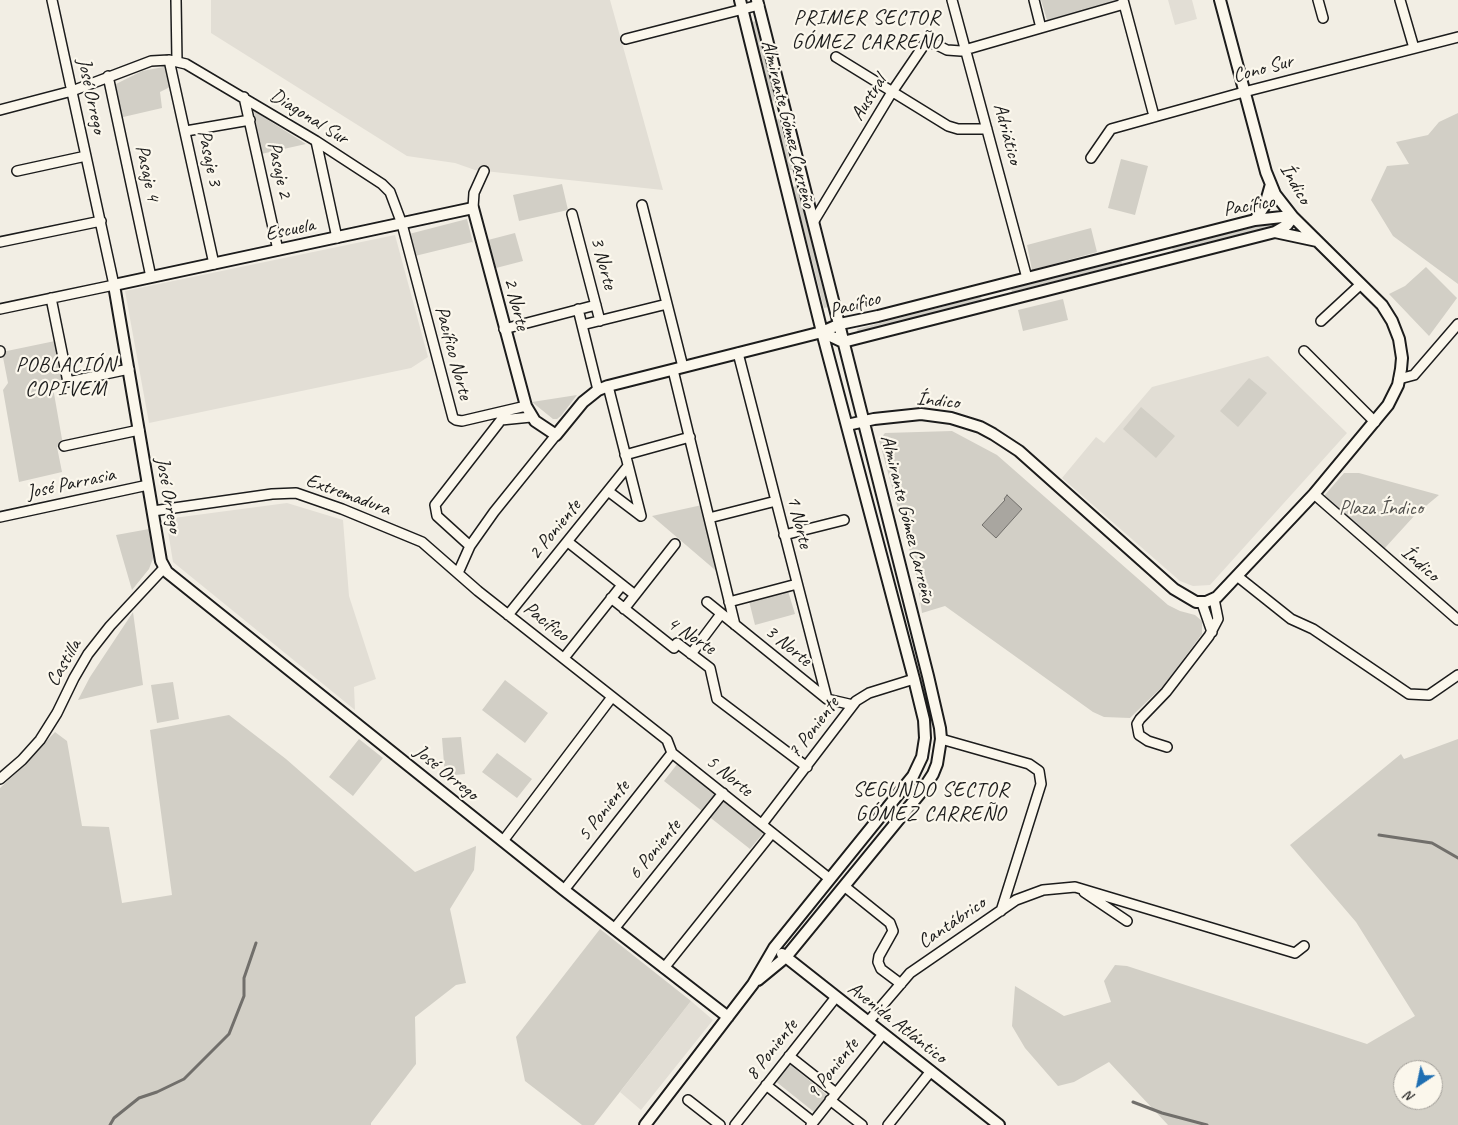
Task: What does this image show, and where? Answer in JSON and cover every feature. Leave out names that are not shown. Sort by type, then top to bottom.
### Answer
[{"type":"street","name":"José Orrego","points":[[52,0],[114,285],[164,568],[503,841]]},
{"type":"street","points":[[0,110],[72,91],[151,61],[173,60],[176,0]]},
{"type":"street","name":"Adriático","points":[[952,0],[1027,278]]},
{"type":"street","points":[[1034,0],[1041,28]]},
{"type":"street","name":"Índico","points":[[847,425],[864,421],[928,414],[966,422],[993,434],[1018,451],[1174,589],[1191,600],[1202,603],[1214,599],[1314,494],[1388,405],[1399,379],[1402,358],[1396,329],[1382,305],[1293,217],[1275,194],[1244,92],[1220,0]]},
{"type":"street","points":[[1318,0],[1323,18]]},
{"type":"street","points":[[1400,0],[1414,48]]},
{"type":"street","name":"Almirante Gómez Carreño","points":[[626,39],[741,5],[758,2],[940,728],[941,739],[937,764],[928,783],[786,957],[754,984]]},
{"type":"street","points":[[1124,2],[1154,116]]},
{"type":"street","name":"Austral","points":[[814,221],[892,92],[922,48],[927,44],[936,44],[952,51],[966,50],[1124,2]]},
{"type":"street","name":"Almirante Gómez Carreño","points":[[645,1125],[754,984],[774,948],[906,784],[918,767],[924,747],[925,729],[914,679],[822,332],[741,5]]},
{"type":"street","name":"Cono Sur","points":[[1091,158],[1110,129],[1458,36]]},
{"type":"street","points":[[836,58],[948,126],[958,129],[987,130]]},
{"type":"street","name":"Diagonal Sur","points":[[173,60],[186,64],[244,97],[316,141],[387,188],[394,197],[402,224]]},
{"type":"street","name":"Pasaje 3","points":[[173,60],[214,264]]},
{"type":"street","name":"Pasaje 4","points":[[108,76],[151,277]]},
{"type":"street","name":"Pasaje 2","points":[[244,97],[278,250]]},
{"type":"street","points":[[767,115],[786,110]]},
{"type":"street","points":[[186,131],[250,120]]},
{"type":"street","points":[[316,141],[337,238]]},
{"type":"street","points":[[17,171],[86,156]]},
{"type":"street","name":"2 Norte","points":[[484,171],[474,193],[473,208],[504,328],[526,406],[531,417],[556,435]]},
{"type":"street","points":[[785,183],[803,179]]},
{"type":"street","points":[[1256,220],[1264,205],[1271,184]]},
{"type":"street","points":[[642,205],[667,304],[690,437],[734,624]]},
{"type":"street","name":"Escuela","points":[[114,285],[473,208]]},
{"type":"street","name":"3 Norte","points":[[572,214],[600,321]]},
{"type":"street","name":"Pacífico","points":[[612,697],[458,573],[470,546],[494,512],[583,402],[603,388],[822,332],[840,324],[1256,220],[1282,216],[1293,217]]},
{"type":"street","name":"Pacífico","points":[[822,332],[844,342],[1275,232],[1287,225],[1293,217]]},
{"type":"street","points":[[0,242],[101,221]]},
{"type":"street","name":"Pacífico Norte","points":[[402,224],[453,418],[459,421],[526,406]]},
{"type":"street","points":[[1275,232],[1318,241]]},
{"type":"street","points":[[1321,321],[1361,284]]},
{"type":"street","points":[[0,309],[114,285]]},
{"type":"street","points":[[51,298],[68,382],[129,368]]},
{"type":"street","points":[[582,325],[667,304]]},
{"type":"street","points":[[504,328],[596,305]]},
{"type":"street","name":"3 Norte","points":[[578,309],[625,455],[641,516],[608,491]]},
{"type":"street","points":[[1399,379],[1414,375],[1458,324]]},
{"type":"street","points":[[1304,351],[1375,422]]},
{"type":"street","name":"1 Norte","points":[[738,353],[827,699]]},
{"type":"street","points":[[470,546],[437,516],[435,506],[501,420],[531,417]]},
{"type":"street","points":[[64,446],[139,430]]},
{"type":"street","points":[[625,455],[690,437]]},
{"type":"street","name":"2 Poniente","points":[[508,615],[628,466]]},
{"type":"street","name":"José Parrasia","points":[[0,517],[148,485]]},
{"type":"street","name":"Extremadura","points":[[153,511],[272,494],[302,494],[342,508],[422,542],[458,573]]},
{"type":"street","name":"Índico","points":[[1314,494],[1458,620]]},
{"type":"street","points":[[709,518],[776,501]]},
{"type":"street","points":[[784,535],[844,520]]},
{"type":"street","points":[[568,542],[635,595]]},
{"type":"street","points":[[624,609],[675,544]]},
{"type":"street","name":"Castilla","points":[[0,779],[22,760],[40,740],[57,713],[88,654],[110,626],[164,568]]},
{"type":"street","points":[[1237,576],[1291,619],[1313,629],[1409,694],[1428,694],[1458,675]]},
{"type":"street","points":[[729,602],[797,584]]},
{"type":"street","points":[[564,658],[622,585]]},
{"type":"street","name":"4 Norte","points":[[611,598],[674,648],[677,643],[710,668],[717,699],[807,767]]},
{"type":"street","points":[[1167,747],[1148,741],[1139,735],[1136,729],[1137,724],[1166,692],[1212,632],[1218,619],[1214,599]]},
{"type":"street","name":"3 Norte","points":[[708,602],[827,699],[853,704]]},
{"type":"street","points":[[1202,603],[1212,632]]},
{"type":"street","points":[[691,654],[721,614]]},
{"type":"street","name":"7 Poniente","points":[[762,824],[853,704],[868,692],[914,679]]},
{"type":"street","points":[[612,697],[503,841],[728,1017]]},
{"type":"street","name":"5 Norte","points":[[612,697],[667,740],[672,753],[830,879]]},
{"type":"street","points":[[941,739],[1029,764],[1038,771],[1041,784],[1001,912]]},
{"type":"street","name":"5 Poniente","points":[[564,890],[672,753]]},
{"type":"street","name":"6 Poniente","points":[[614,929],[723,793]]},
{"type":"street","points":[[664,968],[772,833]]},
{"type":"street","points":[[844,886],[890,923],[892,931],[879,956],[878,962],[881,969],[901,984]]},
{"type":"street","points":[[1075,887],[1127,921]]},
{"type":"street","name":"Cantábrico","points":[[868,1022],[910,973],[1016,900],[1034,892],[1075,887],[1295,953],[1304,946]]},
{"type":"street","name":"Avenida Atlántico","points":[[774,948],[998,1125]]},
{"type":"street","name":"8 Poniente","points":[[735,1125],[836,997]]},
{"type":"street","name":"9 Poniente","points":[[812,1124],[883,1034]]},
{"type":"street","points":[[789,1056],[862,1125]]},
{"type":"street","points":[[890,1124],[931,1072]]},
{"type":"street","points":[[766,1085],[812,1124]]},
{"type":"street","points":[[688,1100],[720,1125]]},
{"type":"shaded area","points":[[211,0],[610,0],[663,190],[475,170],[455,163],[407,156],[211,33]]},
{"type":"shaded area","points":[[1168,0],[1192,0],[1197,19],[1175,25]]},
{"type":"shaded area","points":[[395,235],[428,357],[411,368],[149,423],[125,291]]},
{"type":"shaded area","points":[[1268,356],[1347,433],[1210,585],[1193,586],[1180,581],[1062,478],[1096,437],[1104,443],[1152,387]]},
{"type":"shaded area","points":[[1007,495],[1022,509],[996,538],[982,525],[1005,500]]},
{"type":"shaded area","points":[[287,503],[343,520],[349,596],[376,679],[354,687],[355,710],[173,562],[166,519]]},
{"type":"shaded area","points":[[691,1001],[713,1020],[641,1110],[620,1092]]},
{"type":"green space","points":[[1041,0],[1117,0],[1117,1],[1047,20]]},
{"type":"green space","points":[[757,21],[775,100],[771,102],[751,22]]},
{"type":"green space","points":[[169,66],[172,86],[160,92],[162,108],[119,118],[112,86],[142,71]]},
{"type":"green space","points":[[254,111],[306,144],[261,154]]},
{"type":"green space","points":[[1458,113],[1458,284],[1393,236],[1371,200],[1387,166],[1409,164],[1396,142],[1428,135],[1439,122]]},
{"type":"green space","points":[[779,119],[792,170],[789,170],[776,120]]},
{"type":"green space","points":[[1121,159],[1148,166],[1135,215],[1108,208]]},
{"type":"green space","points":[[562,184],[568,210],[519,221],[513,195]]},
{"type":"green space","points":[[797,186],[828,307],[824,308],[793,187]]},
{"type":"green space","points":[[467,219],[473,243],[415,256],[409,234]]},
{"type":"green space","points":[[1283,220],[1283,224],[1175,252],[1172,249],[1173,247]]},
{"type":"green space","points":[[1091,228],[1097,252],[1032,270],[1027,245]]},
{"type":"green space","points":[[515,233],[523,261],[496,268],[488,240]]},
{"type":"green space","points":[[1121,260],[1122,264],[1012,292],[1011,288]]},
{"type":"green space","points":[[1426,267],[1457,298],[1429,336],[1389,294],[1405,286]]},
{"type":"green space","points":[[980,297],[981,301],[858,333],[857,329]]},
{"type":"green space","points":[[1063,299],[1068,320],[1023,331],[1018,310]]},
{"type":"green space","points":[[55,341],[63,380],[52,382],[63,445],[57,447],[62,472],[19,482],[3,390],[8,383],[2,352]]},
{"type":"green space","points":[[1249,378],[1267,393],[1238,427],[1220,411]]},
{"type":"green space","points":[[577,395],[557,419],[553,419],[532,402]]},
{"type":"green space","points":[[1141,407],[1175,436],[1156,458],[1123,429]]},
{"type":"green space","points":[[952,431],[997,455],[1168,605],[1195,615],[1202,621],[1202,634],[1164,685],[1130,718],[1104,717],[1093,712],[945,606],[922,613],[916,574],[879,440],[885,433]]},
{"type":"green space","name":"Plaza Índico","points":[[1344,473],[1359,473],[1439,495],[1415,515],[1384,549],[1324,496]]},
{"type":"green space","points":[[702,505],[721,575],[652,516]]},
{"type":"green space","points":[[149,529],[154,556],[149,569],[132,590],[116,535]]},
{"type":"green space","points":[[788,591],[795,614],[755,625],[749,601]]},
{"type":"green space","points":[[133,612],[143,685],[78,700],[90,677]]},
{"type":"green space","points":[[505,680],[548,713],[525,743],[482,710]]},
{"type":"green space","points":[[173,682],[179,719],[157,723],[151,685]]},
{"type":"green space","points":[[229,715],[286,759],[415,872],[476,846],[474,870],[450,909],[466,983],[456,985],[415,1017],[416,1064],[371,1125],[0,1125],[0,788],[55,732],[67,741],[82,826],[109,827],[122,903],[172,895],[150,730]]},
{"type":"green space","points":[[461,737],[465,774],[445,776],[442,738]]},
{"type":"green space","points":[[359,739],[383,758],[353,796],[329,777]]},
{"type":"green space","points":[[1458,739],[1458,1125],[1168,1125],[1109,1062],[1074,1082],[1058,1086],[1025,1048],[1012,1026],[1015,986],[1064,1016],[1111,1002],[1104,981],[1115,965],[1127,966],[1367,1044],[1415,1016],[1356,922],[1290,845],[1401,754],[1404,759]]},
{"type":"green space","points":[[497,753],[532,779],[517,798],[482,772]]},
{"type":"green space","points":[[678,763],[765,831],[750,849],[664,781]]},
{"type":"green space","points":[[600,929],[691,1001],[594,1125],[582,1125],[525,1081],[516,1037]]},
{"type":"green space","points":[[787,1062],[827,1095],[814,1112],[774,1080]]},
{"type":"waterway","points":[[1379,835],[1432,843],[1458,858]]},
{"type":"waterway","points":[[110,1125],[114,1118],[139,1098],[184,1079],[229,1034],[244,996],[244,978],[256,943]]},
{"type":"waterway","points":[[1133,1102],[1162,1113],[1207,1125]]},
{"type":"district","name":"PRIMER SECTOR GÓMEZ CARREÑO","points":[[867,30]]},
{"type":"district","name":"POBLACIÓN COPIVEM","points":[[66,377]]},
{"type":"district","name":"SEGUNDO SECTOR GÓMEZ CARREÑO","points":[[931,802]]}]
